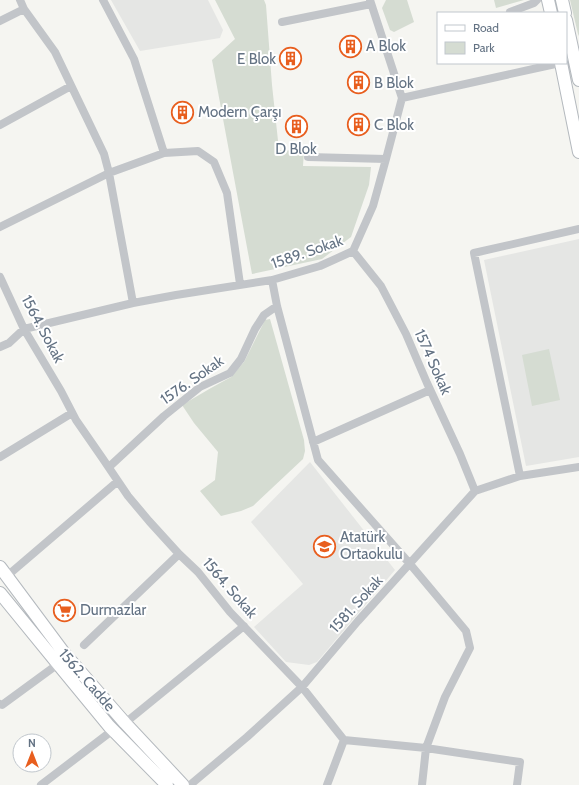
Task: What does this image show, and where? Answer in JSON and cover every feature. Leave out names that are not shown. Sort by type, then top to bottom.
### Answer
[{"type":"main road","points":[[562,0],[565,12]]},
{"type":"main road","points":[[567,23],[575,49],[579,77]]},
{"type":"main road","points":[[560,64],[579,152]]},
{"type":"main road","name":"1562. Cadde","points":[[3,572],[64,653],[125,723],[183,785]]},
{"type":"main road","name":"1562. Cadde","points":[[0,593],[113,730],[167,785]]},
{"type":"street","points":[[20,0],[24,9],[55,52],[104,154],[109,173],[133,303]]},
{"type":"street","points":[[103,0],[134,59],[164,153]]},
{"type":"street","points":[[282,22],[371,2],[402,98],[555,64]]},
{"type":"street","points":[[510,12],[534,4],[545,3]]},
{"type":"street","points":[[0,21],[24,9]]},
{"type":"street","points":[[0,125],[71,86]]},
{"type":"street","name":"1589. Sokak","points":[[24,330],[133,303],[240,284],[272,280],[320,266],[353,252],[372,206],[402,98]]},
{"type":"street","points":[[0,226],[109,173],[164,153],[198,150],[214,162],[227,193],[240,284]]},
{"type":"street","points":[[308,157],[386,159]]},
{"type":"street","points":[[520,476],[474,253],[579,229]]},
{"type":"street","name":"1574 Sokak","points":[[353,252],[381,286],[406,334],[475,491]]},
{"type":"street","name":"1564. Sokak","points":[[0,277],[24,330],[61,391],[76,420],[128,496],[179,554],[198,572],[230,612],[302,687],[344,740]]},
{"type":"street","points":[[272,280],[277,306],[318,460],[410,564],[466,631],[470,648],[445,697],[426,748],[422,785]]},
{"type":"street","name":"1576. Sokak","points":[[109,467],[164,416],[200,387],[230,373],[241,359],[255,329],[264,315],[277,306]]},
{"type":"street","points":[[0,348],[24,330]]},
{"type":"street","points":[[313,442],[430,390]]},
{"type":"street","points":[[0,457],[72,413]]},
{"type":"street","name":"1581. Sokak","points":[[190,785],[247,737],[302,687],[358,621],[475,491],[520,476],[579,467]]},
{"type":"street","points":[[3,572],[118,481]]},
{"type":"street","points":[[84,645],[179,554]]},
{"type":"street","points":[[125,723],[244,626]]},
{"type":"street","points":[[0,704],[2,705],[58,664]]},
{"type":"street","points":[[41,785],[113,730]]},
{"type":"street","points":[[327,785],[344,740],[426,748],[520,762],[517,785]]},
{"type":"shaded area","points":[[111,0],[208,0],[223,30],[220,38],[140,51]]},
{"type":"shaded area","points":[[579,239],[579,457],[526,466],[484,260]]},
{"type":"shaded area","name":"Atatürk Ortaokulu","points":[[310,462],[395,570],[317,662],[309,665],[286,662],[254,627],[303,584],[251,522]]},
{"type":"green space","points":[[215,0],[264,0],[266,5],[279,150],[304,151],[303,166],[371,167],[369,185],[351,237],[322,259],[252,274],[212,60],[235,39]]},
{"type":"green space","points":[[386,0],[407,0],[414,22],[394,32],[390,30],[382,8]]},
{"type":"green space","points":[[494,0],[524,0],[496,8]]},
{"type":"green space","points":[[570,0],[579,0],[579,36],[578,34]]},
{"type":"green space","points":[[270,319],[304,440],[305,451],[303,459],[253,506],[221,516],[200,491],[215,480],[218,452],[194,423],[182,405],[231,377],[244,362],[265,320]]},
{"type":"green space","points":[[549,349],[560,400],[532,406],[522,355]]},
{"type":"place","name":"A Blok","points":[[350,46]]},
{"type":"place","name":"E Blok","points":[[291,59]]},
{"type":"place","name":"B Blok","points":[[359,83]]},
{"type":"place","name":"Modern Çarşı","points":[[183,112]]},
{"type":"place","name":"C Blok","points":[[358,125]]},
{"type":"place","name":"D Blok","points":[[296,126]]},
{"type":"place","name":"Atatürk Ortaokulu","points":[[324,546]]},
{"type":"place","name":"Durmazlar","points":[[65,610]]}]
